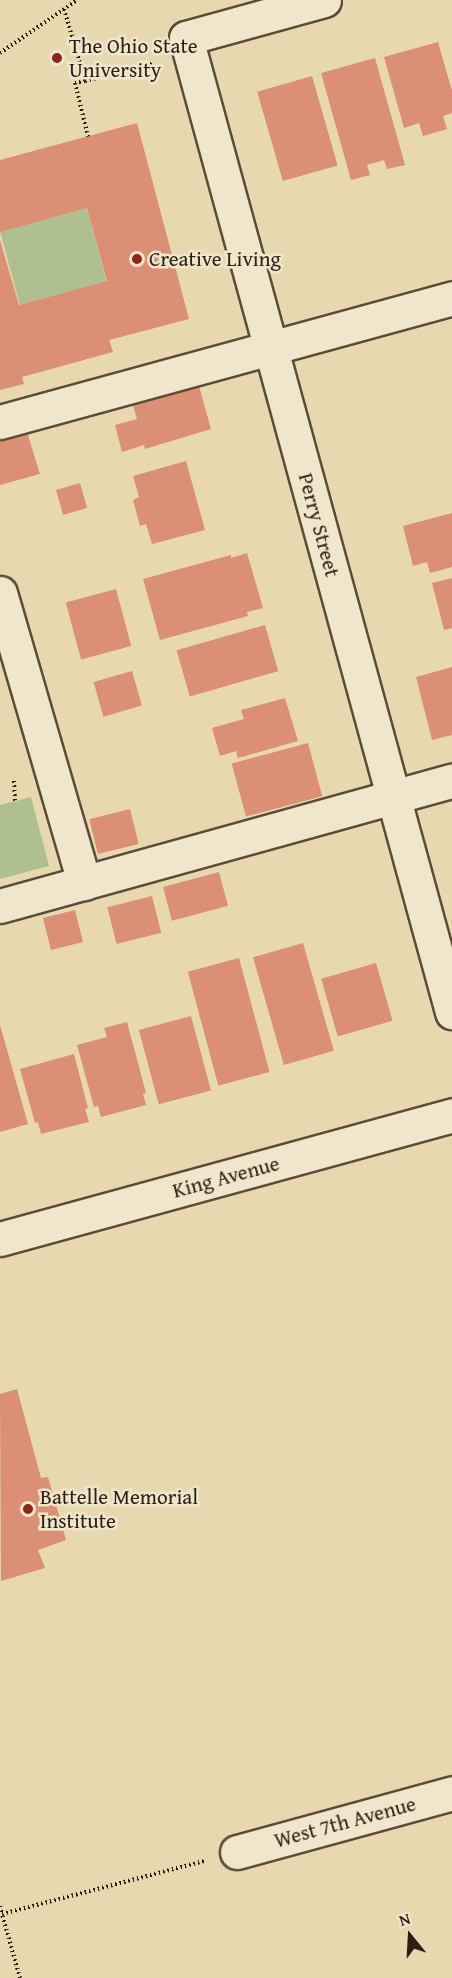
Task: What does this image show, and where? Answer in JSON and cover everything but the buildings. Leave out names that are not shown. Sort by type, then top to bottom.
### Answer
[{"type":"street","name":"Perry Street","points":[[324,0],[186,38],[452,1012]]},
{"type":"street","points":[[0,422],[452,298]]},
{"type":"street","points":[[0,593],[84,883]]},
{"type":"street","points":[[0,906],[452,782]]},
{"type":"street","name":"King Avenue","points":[[0,1239],[452,1115]]},
{"type":"street","name":"West 7th Avenue","points":[[237,1852],[452,1792]]},
{"type":"path","points":[[0,53],[77,0]]},
{"type":"path","points":[[64,9],[85,81]]},
{"type":"path","points":[[88,136],[75,83],[154,62]]},
{"type":"path","points":[[2,1914],[237,1852]]},
{"type":"path","points":[[0,1906],[20,1978]]},
{"type":"green space","points":[[87,208],[107,281],[20,305],[0,231]]},
{"type":"green space","points":[[31,797],[49,866],[0,879],[0,805]]},
{"type":"place","name":"The Ohio State University","points":[[57,58]]},
{"type":"place","name":"Creative Living","points":[[137,259]]},
{"type":"place","name":"Battelle Memorial Institute","points":[[28,1509]]}]
